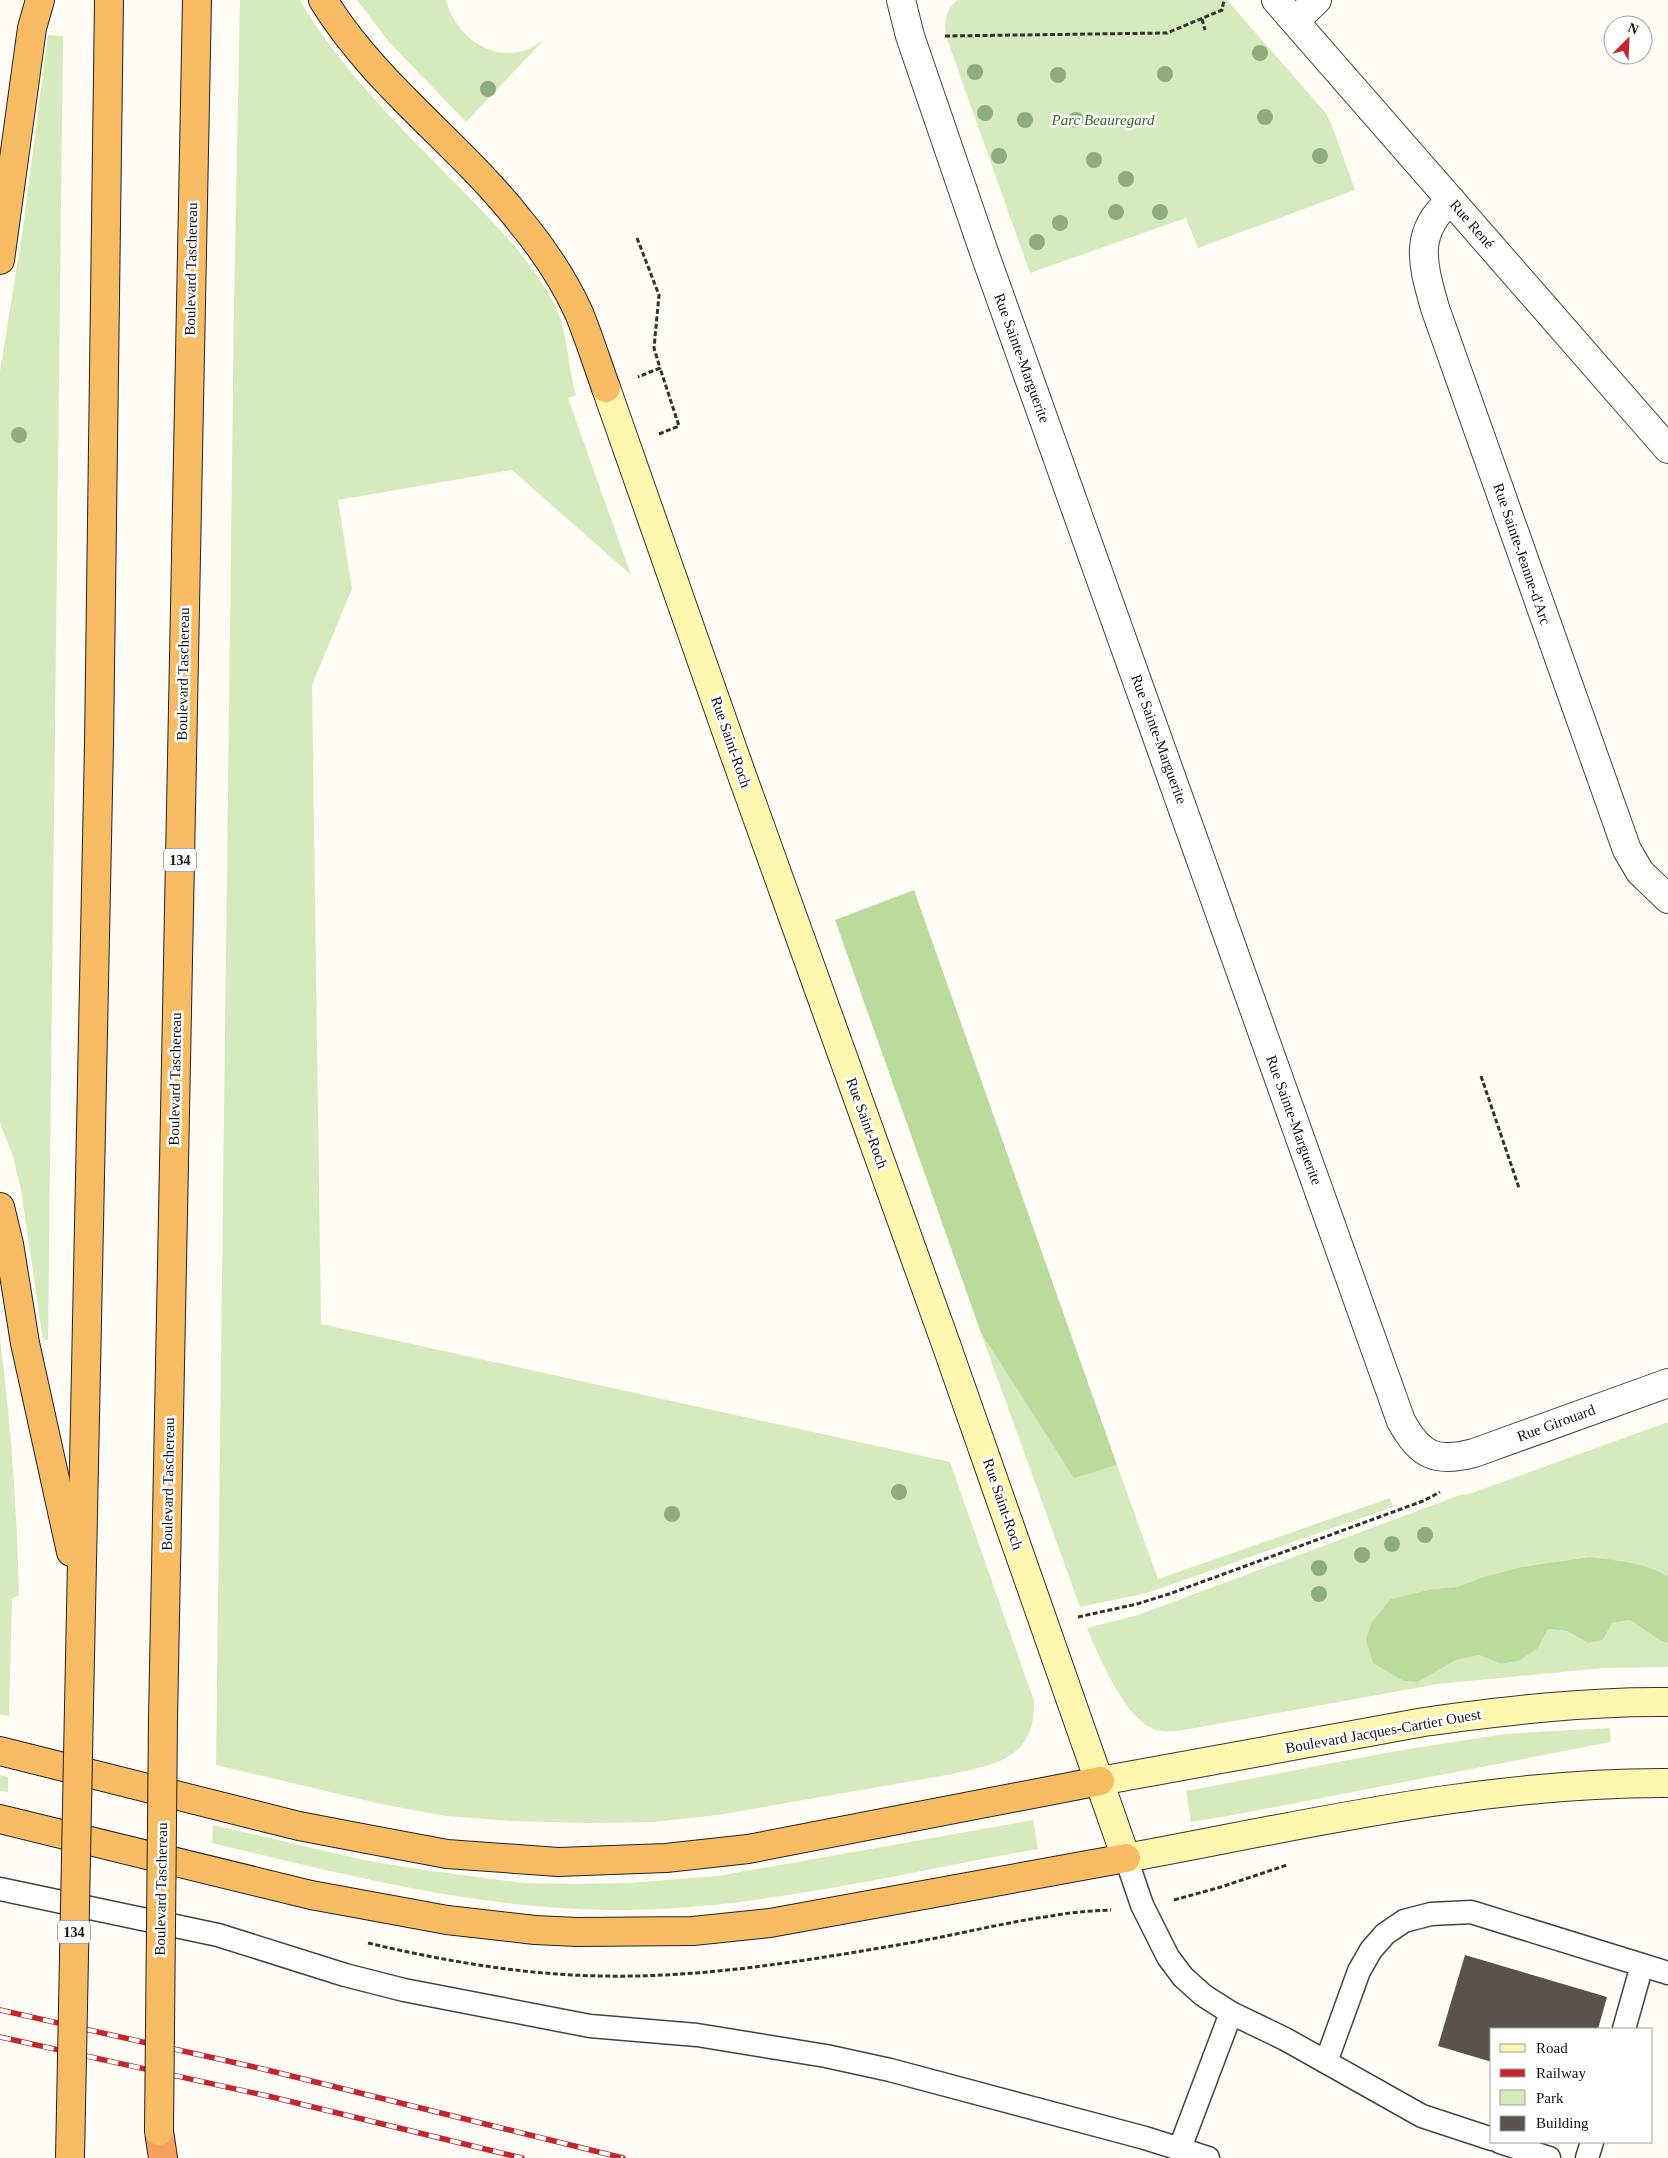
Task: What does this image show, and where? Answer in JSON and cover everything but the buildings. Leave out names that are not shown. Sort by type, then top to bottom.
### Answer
[{"type":"highway","points":[[0,260],[32,28],[40,0]]},
{"type":"highway","name":"134","points":[[70,2158],[99,744],[109,0]]},
{"type":"highway","name":"Boulevard Taschereau","points":[[155,2158],[159,2131],[163,1719],[197,0]]},
{"type":"highway","points":[[324,0],[354,45],[489,187],[536,241],[556,271],[578,312],[606,388]]},
{"type":"highway","points":[[0,1207],[9,1244],[25,1343],[81,1595]]},
{"type":"highway","points":[[0,1751],[299,1826],[367,1840],[446,1854],[558,1862],[666,1858],[748,1849],[1100,1781]]},
{"type":"highway","points":[[0,1819],[311,1895],[447,1920],[536,1930],[577,1932],[693,1931],[770,1923],[1126,1858]]},
{"type":"highway","points":[[159,2131],[163,2158]]},
{"type":"main road","name":"Rue Saint-Roch","points":[[606,388],[1126,1858]]},
{"type":"main road","name":"Boulevard Jacques-Cartier Ouest","points":[[1100,1781],[1424,1722],[1486,1713],[1564,1705],[1668,1702]]},
{"type":"main road","points":[[1126,1858],[1386,1809],[1533,1790],[1619,1783],[1668,1783]]},
{"type":"street","name":"Rue Sainte-Marguerite","points":[[901,0],[910,36],[984,252],[1401,1422],[1420,1447],[1435,1456],[1443,1458]]},
{"type":"street","name":"Rue René","points":[[1276,0],[1668,449]]},
{"type":"street","points":[[1294,21],[1317,0]]},
{"type":"street","name":"Rue Sainte-Jeanne-d'Arc","points":[[1451,200],[1434,216],[1425,238],[1425,271],[1435,308],[1627,850],[1640,872],[1668,899]]},
{"type":"street","name":"Rue Girouard","points":[[1443,1458],[1474,1453],[1668,1383]]},
{"type":"lane","points":[[1126,1858],[1142,1905],[1168,1957],[1183,1977],[1203,1995],[1231,2013],[1267,2029],[1422,2116],[1490,2138]]},
{"type":"lane","points":[[0,1889],[218,1934],[345,1975],[404,1990],[590,2026],[697,2035],[826,2056],[890,2070],[1180,2148],[1208,2158]]},
{"type":"lane","points":[[1326,2062],[1359,1971],[1371,1950],[1385,1934],[1404,1921],[1431,1914],[1471,1912],[1668,1973]]},
{"type":"lane","points":[[1624,2028],[1642,1965]]},
{"type":"lane","points":[[1180,2148],[1231,2013]]},
{"type":"lane","points":[[1503,2143],[1549,2158]]},
{"type":"lane","points":[[1587,2158],[1592,2143]]},
{"type":"path","points":[[941,35],[952,37],[1167,33],[1222,10],[1224,0]]},
{"type":"path","points":[[1202,19],[1205,30]]},
{"type":"path","points":[[637,238],[659,295],[654,348],[678,426],[656,435]]},
{"type":"path","points":[[636,377],[660,368]]},
{"type":"path","points":[[1481,1076],[1519,1188]]},
{"type":"path","points":[[1077,1617],[1137,1604],[1169,1594],[1423,1501],[1440,1492]]},
{"type":"path","points":[[1178,1900],[1291,1863]]},
{"type":"green space","points":[[240,0],[300,0],[333,50],[352,73],[393,119],[496,226],[544,286],[554,303],[565,335],[576,395],[568,398],[631,575],[512,470],[338,500],[352,589],[312,685],[321,1324],[950,1462],[1034,1701],[1033,1721],[1028,1736],[1019,1748],[995,1763],[947,1775],[718,1815],[654,1822],[586,1823],[510,1821],[446,1816],[381,1804],[216,1765],[234,301]]},
{"type":"green space","points":[[357,0],[446,0],[450,11],[463,32],[483,47],[494,51],[506,53],[519,52],[529,49],[544,40],[466,122],[390,43]]},
{"type":"green space","name":"Parc Beauregard","points":[[957,0],[1227,0],[1325,112],[1331,123],[1355,190],[1198,248],[1186,218],[1030,273],[946,36],[946,16]]},
{"type":"green space","points":[[48,35],[63,36],[48,1340],[43,1340],[21,1190],[13,1157],[0,1123],[0,371],[23,228]]},
{"type":"green space","points":[[914,890],[1117,1465],[1074,1478],[981,1333],[835,920]]},
{"type":"green space","points":[[981,1333],[1074,1477],[1117,1465],[1158,1579],[1390,1498],[1393,1507],[1147,1593],[1080,1607]]},
{"type":"green space","points":[[0,1339],[13,1468],[19,1596],[12,1598],[9,1716],[0,1714]]},
{"type":"green space","points":[[1668,1422],[1668,1576],[1661,1572],[1589,1557],[1521,1567],[1483,1577],[1457,1587],[1432,1589],[1391,1599],[1418,1682],[1456,1660],[1479,1655],[1501,1664],[1538,1648],[1548,1629],[1567,1631],[1588,1643],[1603,1640],[1612,1623],[1630,1620],[1661,1641],[1668,1643],[1668,1667],[1603,1668],[1438,1684],[1184,1730],[1165,1731],[1153,1729],[1142,1722],[1122,1699],[1098,1654],[1087,1628],[1138,1615],[1460,1495],[1469,1494]]},
{"type":"green space","points":[[1589,1557],[1640,1565],[1668,1576],[1668,1643],[1661,1641],[1630,1620],[1612,1623],[1603,1640],[1588,1643],[1567,1631],[1548,1629],[1538,1648],[1520,1660],[1501,1664],[1479,1655],[1456,1660],[1418,1682],[1404,1681],[1373,1663],[1366,1639],[1372,1622],[1391,1599],[1432,1589],[1457,1587],[1483,1577],[1521,1567]]},
{"type":"green space","points":[[1610,1728],[1611,1742],[1191,1822],[1186,1791],[1391,1752],[1504,1734]]},
{"type":"green space","points":[[0,1775],[8,1777],[8,1792],[0,1791]]},
{"type":"green space","points":[[1033,1820],[1038,1849],[826,1889],[719,1904],[666,1909],[562,1908],[511,1904],[461,1897],[361,1878],[212,1843],[213,1825],[364,1860],[424,1870],[524,1883],[628,1883],[718,1876]]},
{"type":"railway","points":[[0,2010],[263,2069],[623,2158]]},
{"type":"railway","points":[[0,2037],[272,2097],[522,2158]]}]
